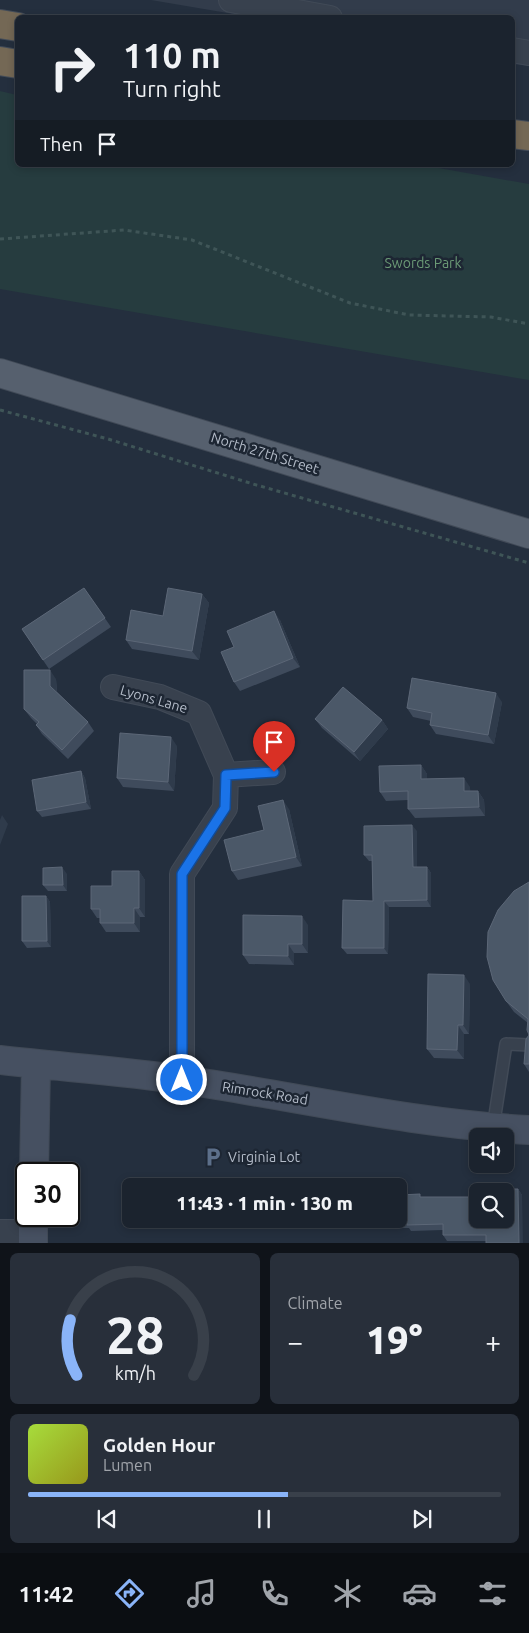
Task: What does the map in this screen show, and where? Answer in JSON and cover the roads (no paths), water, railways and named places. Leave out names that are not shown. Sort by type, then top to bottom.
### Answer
[{"type":"highway","points":[[0,24],[15,26]]},
{"type":"highway","points":[[0,61],[15,64]]},
{"type":"main road","name":"North 27th Street","points":[[0,373],[529,534]]},
{"type":"main road","name":"Rimrock Road","points":[[0,1060],[182,1080],[379,1112],[493,1128]]},
{"type":"main road","points":[[34,1162],[36,1064]]},
{"type":"main road","name":"Rimrock Road","points":[[514,1129],[529,1130]]},
{"type":"street","points":[[232,0],[314,15]]},
{"type":"street","points":[[515,51],[529,53]]},
{"type":"street","name":"Lyons Lane","points":[[113,687],[160,698],[199,712],[226,775],[225,808],[182,874],[182,1080]]},
{"type":"street","points":[[226,775],[274,772]]},
{"type":"street","points":[[0,1232],[33,1230]]},
{"type":"lane","points":[[493,1128],[506,1044],[529,1045]]},
{"type":"place","name":"Virginia Lot","points":[[213,1157]]},
{"type":"park label","name":"Swords Park","points":[[423,263]]}]
